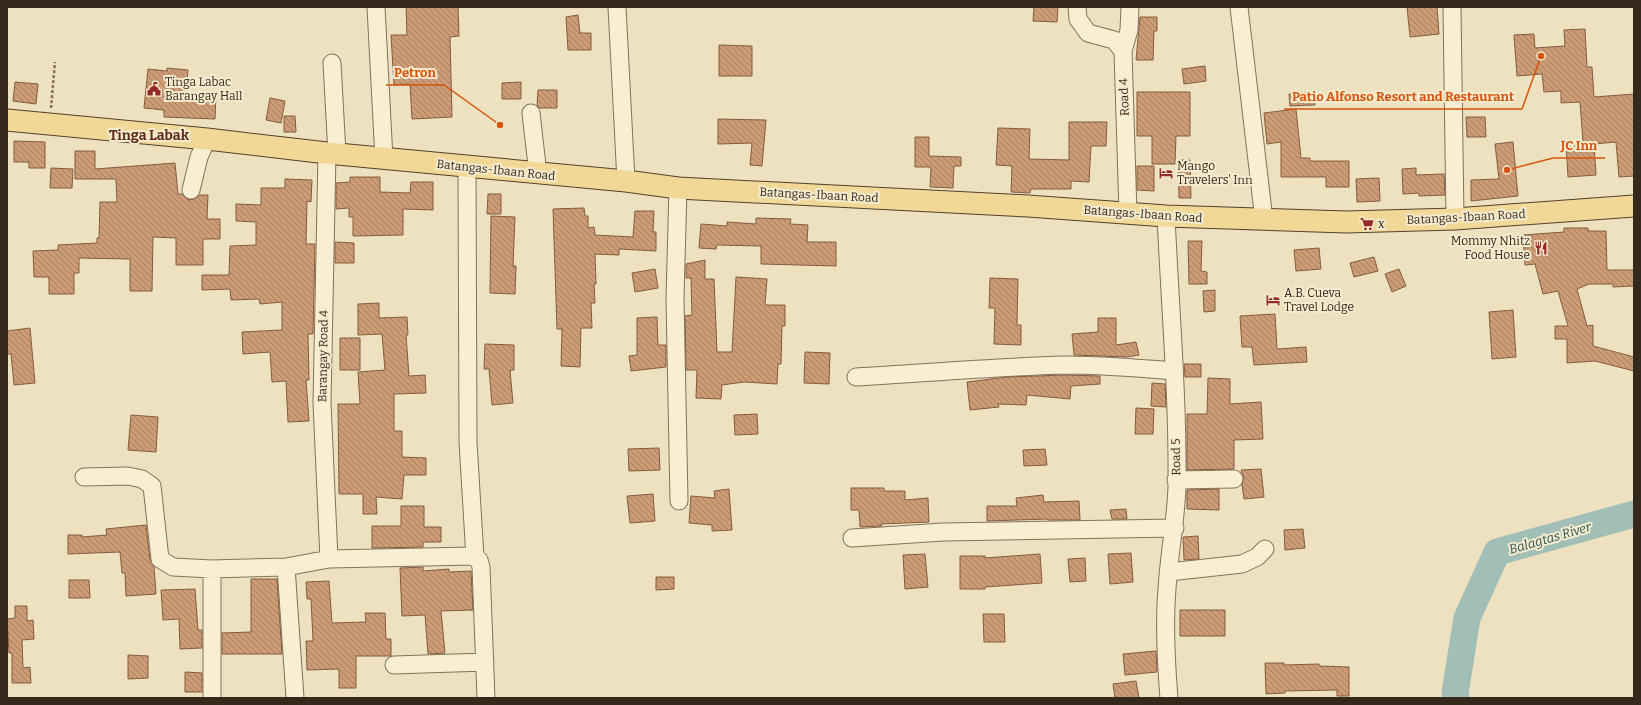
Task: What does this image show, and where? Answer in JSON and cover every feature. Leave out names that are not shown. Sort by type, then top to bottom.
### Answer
[{"type":"main road","name":"Batangas-Ibaan Road","points":[[7,120],[207,139],[332,154],[626,181],[678,188],[1020,205],[1128,214],[1346,222],[1455,219],[1634,206]]},
{"type":"street","points":[[376,7],[384,159]]},
{"type":"street","points":[[617,7],[626,181]]},
{"type":"street","points":[[1077,7],[1078,19],[1088,33],[1114,40],[1123,51]]},
{"type":"street","name":"Road 4","points":[[1128,214],[1123,51],[1129,30],[1130,7]]},
{"type":"street","points":[[1239,7],[1264,220]]},
{"type":"street","points":[[1452,7],[1455,219]]},
{"type":"street","name":"Barangay Road 4","points":[[329,559],[322,403],[332,154],[332,63]]},
{"type":"street","points":[[531,112],[538,174]]},
{"type":"street","points":[[191,190],[199,157],[207,139]]},
{"type":"street","points":[[467,167],[468,442],[475,558]]},
{"type":"street","points":[[678,188],[675,299],[679,502]]},
{"type":"street","name":"Road 5","points":[[1166,216],[1174,371],[1176,480],[1175,528],[1167,589],[1166,654],[1169,698]]},
{"type":"street","points":[[856,377],[985,368],[1066,365],[1117,366],[1174,371]]},
{"type":"street","points":[[84,477],[128,476],[142,479],[152,486],[160,559],[172,567],[212,569],[286,566],[329,559],[472,556],[479,560],[481,568],[486,698]]},
{"type":"street","points":[[1176,480],[1234,479]]},
{"type":"street","points":[[852,538],[943,532],[1175,528]]},
{"type":"street","points":[[1169,572],[1242,564],[1257,557],[1265,549]]},
{"type":"street","points":[[286,566],[295,698]]},
{"type":"street","points":[[212,569],[212,698]]},
{"type":"street","points":[[394,665],[485,662]]},
{"type":"path","points":[[50,125],[55,62]]},
{"type":"building","points":[[406,7],[458,7],[459,36],[450,37],[452,117],[412,119],[410,84],[394,85],[391,35],[407,35]]},
{"type":"building","points":[[1034,7],[1058,7],[1057,22],[1033,21]]},
{"type":"building","points":[[1407,7],[1437,7],[1439,34],[1410,37]]},
{"type":"building","points":[[578,15],[580,33],[591,33],[591,50],[568,50],[566,17]]},
{"type":"building","points":[[1140,17],[1157,17],[1157,31],[1154,31],[1153,60],[1136,60]]},
{"type":"building","points":[[1585,29],[1587,67],[1592,67],[1594,97],[1634,94],[1634,176],[1619,177],[1616,142],[1594,144],[1596,175],[1568,177],[1566,143],[1583,142],[1580,102],[1561,103],[1561,91],[1544,92],[1542,74],[1517,76],[1514,35],[1534,34],[1535,48],[1565,46],[1564,30]]},
{"type":"building","points":[[719,45],[752,46],[752,76],[719,76]]},
{"type":"building","points":[[1205,66],[1206,81],[1184,84],[1182,69]]},
{"type":"building","points":[[167,68],[188,70],[186,94],[216,95],[215,119],[164,117],[164,110],[144,108],[148,69],[167,71]]},
{"type":"building","points":[[15,82],[38,84],[36,104],[13,101]]},
{"type":"building","points":[[521,82],[521,99],[502,99],[502,83]]},
{"type":"building","points":[[538,90],[557,90],[557,108],[539,108],[537,106]]},
{"type":"building","points":[[1137,92],[1190,92],[1190,136],[1176,136],[1175,164],[1152,164],[1152,136],[1137,136]]},
{"type":"building","points":[[1314,92],[1315,105],[1290,106],[1289,94]]},
{"type":"building","points":[[270,98],[285,101],[281,123],[266,120]]},
{"type":"building","points":[[1296,109],[1301,158],[1310,158],[1310,161],[1349,161],[1349,187],[1326,187],[1326,177],[1281,177],[1281,142],[1267,144],[1264,113]]},
{"type":"building","points":[[284,116],[295,116],[296,132],[284,132]]},
{"type":"building","points":[[1466,117],[1485,117],[1486,137],[1467,137]]},
{"type":"building","points":[[718,119],[766,120],[762,166],[750,165],[752,143],[718,144]]},
{"type":"building","points":[[1069,122],[1107,122],[1106,146],[1091,146],[1089,182],[1071,181],[1071,189],[1031,189],[1030,193],[1011,192],[1012,166],[996,165],[998,128],[1030,129],[1029,159],[1069,160]]},
{"type":"building","points":[[915,137],[929,137],[929,156],[961,157],[961,166],[954,166],[953,188],[930,187],[931,167],[915,167]]},
{"type":"building","points":[[14,141],[45,142],[45,168],[29,168],[29,162],[14,162]]},
{"type":"building","points":[[1513,142],[1518,196],[1471,201],[1471,180],[1499,179],[1495,144]]},
{"type":"building","points":[[75,151],[95,151],[95,169],[175,163],[178,194],[182,194],[189,200],[200,195],[208,195],[207,219],[220,219],[220,239],[203,239],[203,265],[176,265],[176,238],[153,237],[152,291],[130,291],[130,259],[79,258],[79,273],[74,273],[74,294],[49,294],[49,277],[34,277],[33,251],[58,250],[58,245],[97,243],[97,238],[99,238],[100,202],[117,202],[116,179],[75,179]]},
{"type":"building","points":[[1178,160],[1190,160],[1191,198],[1179,198]]},
{"type":"building","points":[[1137,166],[1154,166],[1154,191],[1137,190]]},
{"type":"building","points":[[51,168],[73,169],[72,188],[50,188]]},
{"type":"building","points":[[1416,168],[1416,175],[1444,174],[1445,195],[1419,196],[1419,193],[1403,194],[1402,169]]},
{"type":"building","points":[[350,177],[380,177],[380,192],[410,193],[411,182],[433,182],[433,210],[403,209],[403,235],[353,236],[353,217],[349,217],[349,208],[336,209],[336,183],[350,182]]},
{"type":"building","points":[[1379,178],[1380,201],[1357,202],[1356,179]]},
{"type":"building","points":[[285,179],[312,180],[311,202],[307,201],[306,244],[315,244],[313,334],[308,334],[309,380],[306,380],[309,421],[288,422],[286,381],[272,382],[270,352],[243,354],[242,332],[282,330],[282,302],[260,304],[259,299],[231,300],[230,289],[202,290],[202,275],[229,275],[230,246],[256,245],[256,222],[236,221],[236,204],[261,205],[261,188],[285,188]]},
{"type":"building","points":[[488,194],[501,194],[501,214],[487,214]]},
{"type":"building","points":[[584,208],[585,216],[588,216],[588,228],[594,227],[595,235],[633,237],[635,211],[654,211],[653,232],[656,232],[656,251],[619,249],[619,255],[595,254],[596,284],[594,284],[595,303],[591,303],[592,328],[581,328],[580,367],[561,366],[562,329],[557,329],[553,209]]},
{"type":"building","points":[[491,216],[515,217],[513,266],[516,266],[515,294],[490,293]]},
{"type":"building","points":[[756,218],[791,219],[790,224],[808,225],[807,242],[836,242],[836,266],[761,264],[761,246],[717,245],[716,249],[699,248],[701,224],[727,226],[727,222],[756,224]]},
{"type":"building","points":[[1564,228],[1588,228],[1588,231],[1606,231],[1607,270],[1634,270],[1634,286],[1613,287],[1613,284],[1589,284],[1577,289],[1587,326],[1593,325],[1593,346],[1634,357],[1634,371],[1595,361],[1567,363],[1567,339],[1555,339],[1555,326],[1568,326],[1558,291],[1543,294],[1535,264],[1525,265],[1523,235],[1564,232]]},
{"type":"building","points":[[1188,241],[1202,241],[1201,271],[1207,272],[1207,284],[1189,284]]},
{"type":"building","points":[[335,242],[354,243],[354,263],[335,263]]},
{"type":"building","points":[[1319,248],[1321,269],[1296,271],[1294,250]]},
{"type":"building","points":[[1374,257],[1378,271],[1354,277],[1350,263]]},
{"type":"building","points":[[705,260],[705,279],[714,279],[717,352],[732,352],[736,277],[767,279],[765,305],[785,305],[785,326],[782,326],[781,364],[778,364],[777,384],[744,382],[722,385],[721,399],[696,398],[697,370],[686,370],[685,316],[692,315],[691,278],[686,278],[686,264]]},
{"type":"building","points":[[655,269],[658,288],[635,292],[632,273]]},
{"type":"building","points":[[1399,269],[1406,286],[1392,292],[1385,274]]},
{"type":"building","points":[[990,278],[1018,279],[1017,325],[1021,325],[1021,345],[994,344],[995,308],[989,308]]},
{"type":"building","points":[[1215,290],[1215,311],[1204,312],[1203,291]]},
{"type":"building","points":[[379,303],[379,318],[407,317],[408,335],[406,335],[409,376],[425,375],[426,393],[394,394],[394,431],[402,431],[402,457],[426,458],[426,475],[404,475],[402,499],[376,497],[377,514],[363,514],[363,494],[339,494],[338,404],[360,404],[358,372],[385,370],[382,334],[358,335],[358,304]]},
{"type":"building","points":[[1513,310],[1516,357],[1492,359],[1489,312]]},
{"type":"building","points":[[1275,314],[1277,349],[1306,347],[1307,362],[1254,365],[1252,347],[1242,347],[1240,316]]},
{"type":"building","points":[[657,317],[658,345],[666,345],[666,367],[631,371],[629,356],[637,355],[637,318]]},
{"type":"building","points":[[1098,318],[1116,318],[1116,345],[1136,342],[1139,355],[1127,357],[1074,355],[1072,334],[1098,332]]},
{"type":"building","points":[[30,328],[35,383],[14,385],[11,354],[7,354],[7,331]]},
{"type":"building","points":[[340,338],[360,338],[360,370],[340,370]]},
{"type":"building","points":[[485,344],[514,345],[514,370],[510,370],[513,403],[492,405],[489,369],[484,369]]},
{"type":"building","points":[[805,352],[830,353],[829,384],[804,383]]},
{"type":"building","points":[[1184,364],[1201,364],[1201,377],[1185,377]]},
{"type":"building","points":[[1065,375],[1100,376],[1100,384],[1071,386],[1070,399],[1027,395],[1026,405],[998,404],[999,407],[970,410],[967,382],[1008,377]]},
{"type":"building","points":[[1208,378],[1230,379],[1230,404],[1261,402],[1263,439],[1234,440],[1234,469],[1187,470],[1187,414],[1207,414]]},
{"type":"building","points":[[1152,383],[1165,384],[1166,407],[1151,406]]},
{"type":"building","points":[[1136,408],[1154,409],[1153,434],[1135,434]]},
{"type":"building","points":[[757,414],[758,434],[735,435],[734,415]]},
{"type":"building","points":[[131,415],[158,417],[156,452],[128,450]]},
{"type":"building","points":[[659,448],[660,470],[629,471],[628,449]]},
{"type":"building","points":[[1045,449],[1047,465],[1024,466],[1023,450]]},
{"type":"building","points":[[1261,469],[1264,497],[1244,499],[1242,484],[1244,478],[1241,470]]},
{"type":"building","points":[[851,488],[884,488],[884,491],[905,491],[905,500],[928,498],[929,522],[881,524],[882,526],[860,527],[859,510],[851,510]]},
{"type":"building","points":[[729,489],[732,530],[712,531],[712,525],[689,523],[691,496],[715,498],[714,491]]},
{"type":"building","points":[[1219,489],[1219,510],[1187,509],[1187,490]]},
{"type":"building","points":[[653,494],[655,521],[630,523],[627,496]]},
{"type":"building","points":[[1043,495],[1044,502],[1079,501],[1080,520],[1047,519],[987,521],[987,506],[1017,506],[1016,498]]},
{"type":"building","points":[[401,506],[424,506],[424,527],[441,527],[441,542],[423,542],[423,547],[372,548],[372,526],[401,526]]},
{"type":"building","points":[[1126,509],[1127,519],[1112,519],[1110,510]]},
{"type":"building","points":[[146,525],[150,560],[154,566],[156,594],[126,596],[125,573],[122,573],[120,552],[68,554],[68,535],[82,535],[82,537],[107,535],[106,529]]},
{"type":"building","points":[[1303,529],[1305,548],[1285,550],[1284,530]]},
{"type":"building","points":[[1198,536],[1199,559],[1184,560],[1183,537]]},
{"type":"building","points":[[1131,553],[1133,582],[1110,584],[1108,554]]},
{"type":"building","points":[[925,554],[928,587],[905,589],[903,555]]},
{"type":"building","points":[[1040,554],[1042,583],[985,587],[985,589],[960,589],[960,556],[985,556],[985,558]]},
{"type":"building","points":[[1085,558],[1086,581],[1070,582],[1068,559]]},
{"type":"building","points":[[423,567],[423,571],[449,569],[449,572],[471,571],[473,610],[441,611],[445,653],[428,654],[425,615],[402,616],[400,568]]},
{"type":"building","points":[[656,577],[674,577],[674,589],[656,590]]},
{"type":"building","points":[[251,579],[277,579],[282,654],[222,654],[222,633],[251,632]]},
{"type":"building","points":[[69,580],[89,580],[90,598],[69,598]]},
{"type":"building","points":[[329,581],[332,623],[366,622],[365,613],[385,613],[386,639],[391,639],[391,656],[356,656],[356,688],[339,688],[339,669],[307,670],[306,641],[313,641],[311,599],[307,599],[306,582]]},
{"type":"building","points":[[195,589],[198,630],[202,630],[202,648],[180,649],[179,619],[163,620],[161,590]]},
{"type":"building","points":[[15,606],[27,606],[27,621],[33,620],[34,639],[22,640],[23,668],[30,667],[31,683],[12,683],[12,653],[9,653],[7,619],[15,618]]},
{"type":"building","points":[[1180,610],[1225,610],[1225,636],[1180,636]]},
{"type":"building","points":[[983,614],[1004,614],[1005,642],[984,642]]},
{"type":"building","points":[[1156,651],[1157,672],[1125,675],[1123,654]]},
{"type":"building","points":[[128,655],[148,656],[148,678],[128,679]]},
{"type":"building","points":[[1265,663],[1284,663],[1284,665],[1319,664],[1319,666],[1349,667],[1349,696],[1337,696],[1337,690],[1285,691],[1285,693],[1266,694]]},
{"type":"building","points":[[185,672],[202,673],[202,692],[185,692]]},
{"type":"building","points":[[1136,681],[1139,698],[1115,698],[1113,684]]},
{"type":"waterway","name":"Balagtas River","points":[[1456,698],[1455,693],[1467,618],[1497,552],[1634,514]]},
{"type":"place","name":"Patio Alfonso Resort and Restaurant","points":[[1541,56]]},
{"type":"place","name":"Tinga Labac Barangay Hall","points":[[154,89]]},
{"type":"place","name":"Petron","points":[[500,125]]},
{"type":"place","name":"JC Inn","points":[[1507,170]]},
{"type":"place","name":"Mango Travelers' Inn","points":[[1166,173]]},
{"type":"place","name":"x","points":[[1367,224]]},
{"type":"place","name":"Mommy Nhitz Food House","points":[[1541,248]]},
{"type":"place","name":"A.B. Cueva Travel Lodge","points":[[1273,300]]},
{"type":"district","name":"Tinga Labak","points":[[149,135]]}]
